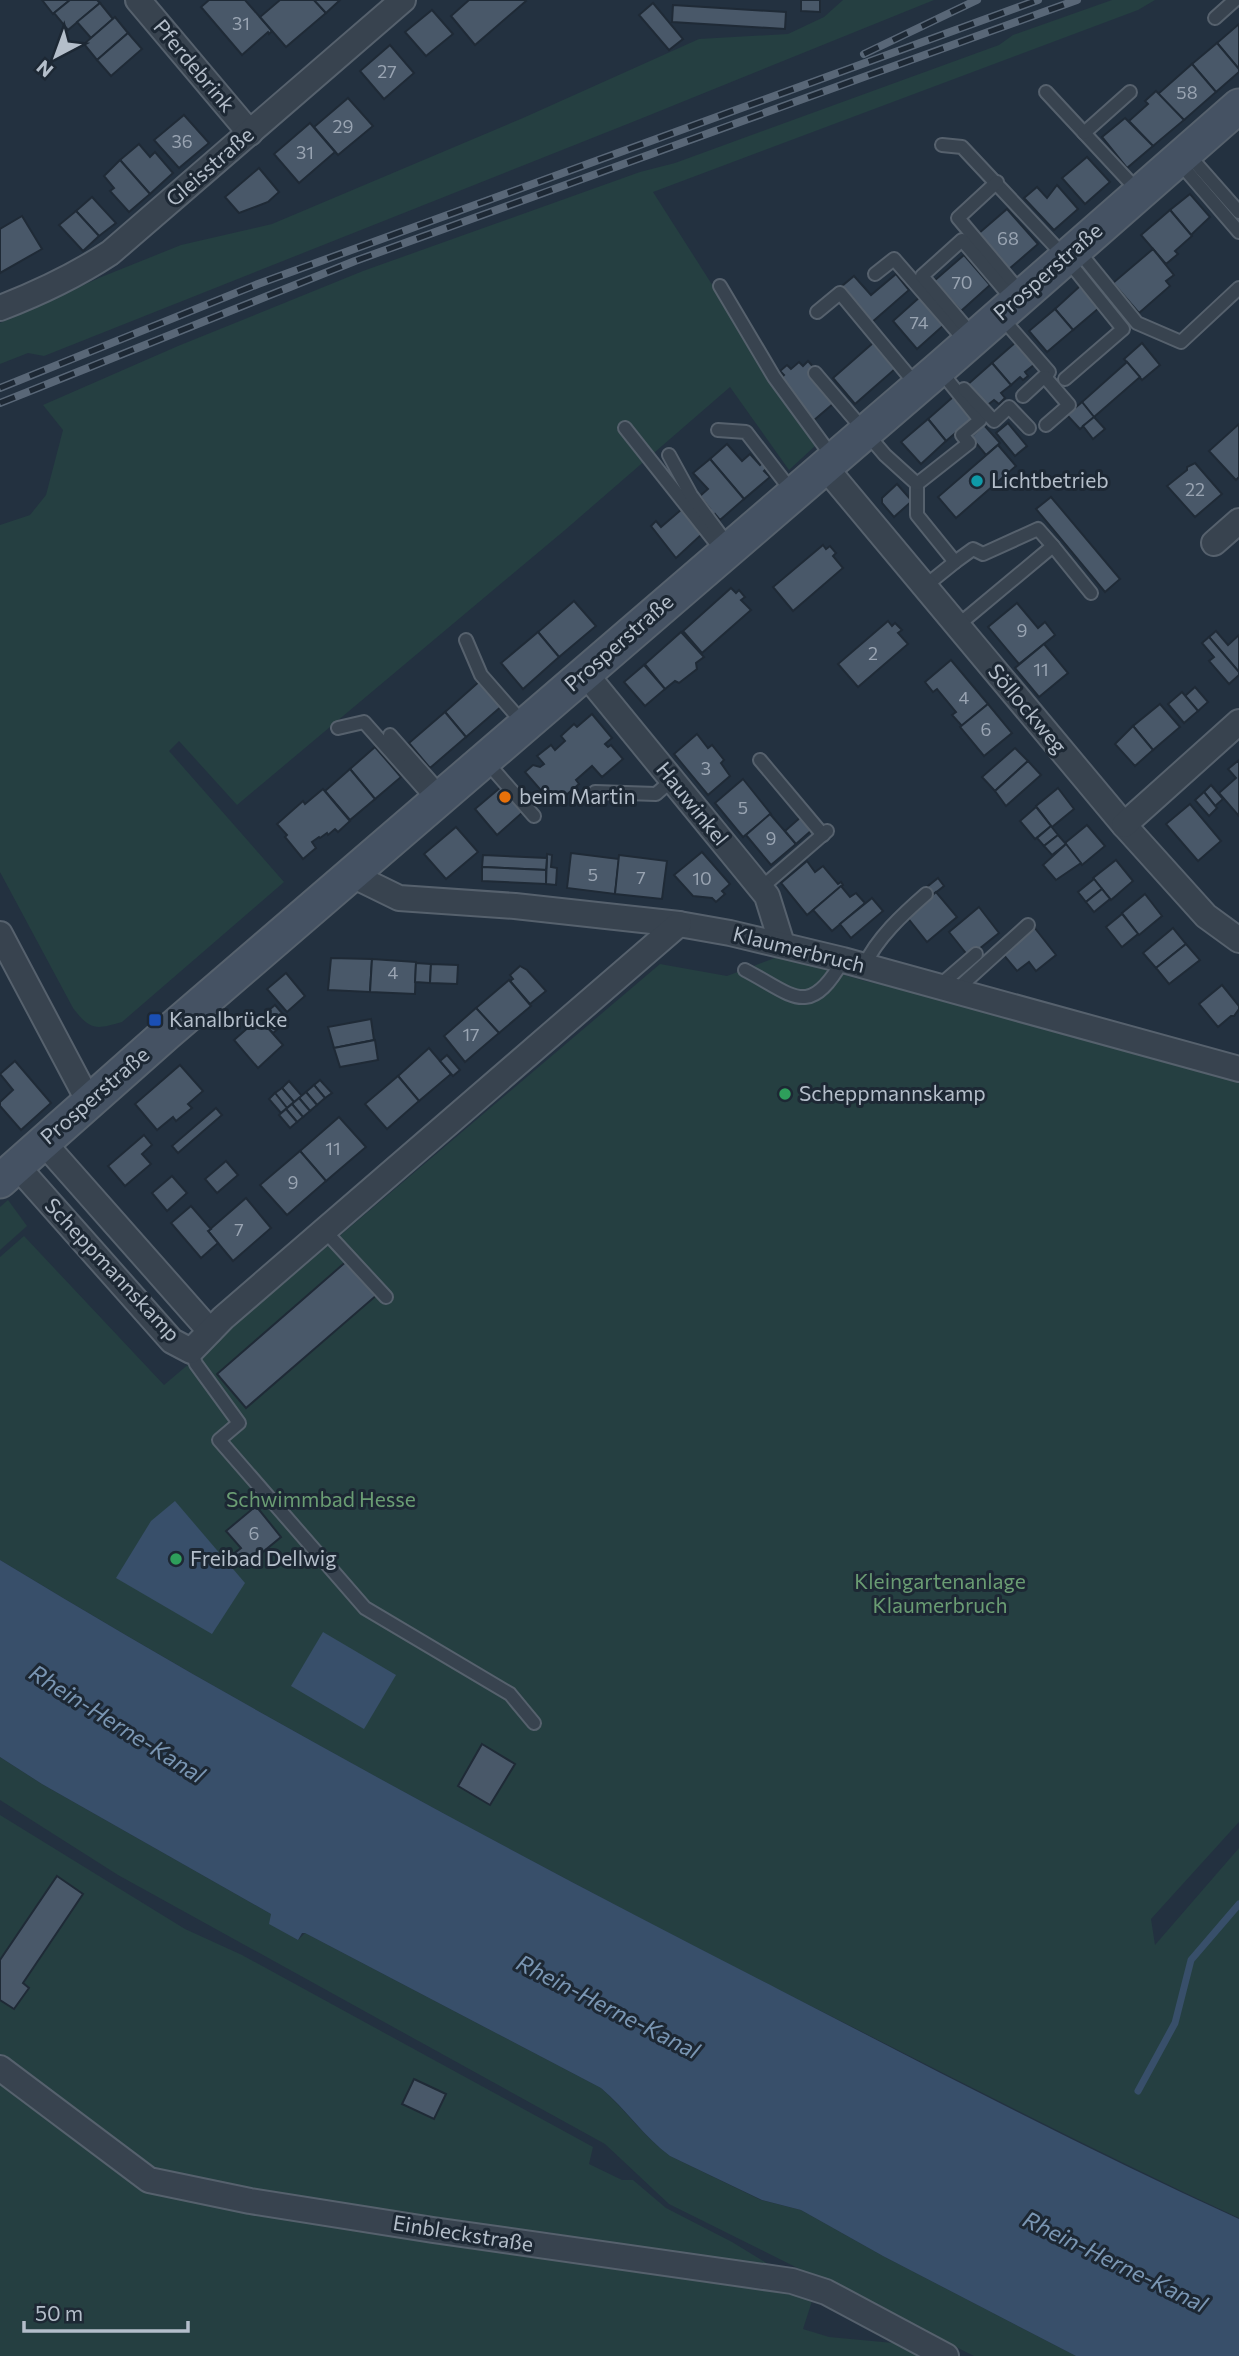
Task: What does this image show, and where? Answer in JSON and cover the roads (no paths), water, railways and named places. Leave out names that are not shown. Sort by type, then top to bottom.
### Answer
[{"type":"main road","name":"Prosperstraße","points":[[8,1174],[1239,106]]},
{"type":"street","name":"Pferdebrink","points":[[138,0],[250,133]]},
{"type":"street","name":"Gleisstraße","points":[[0,308],[42,292],[110,253],[403,0]]},
{"type":"street","name":"Söllockweg","points":[[830,463],[924,587],[1124,825],[1206,916],[1239,940]]},
{"type":"street","points":[[1214,543],[1239,521]]},
{"type":"street","name":"Hauwinkel","points":[[584,672],[767,896],[782,944]]},
{"type":"street","points":[[1124,825],[1239,722]]},
{"type":"street","name":"Klaumerbruch","points":[[352,876],[399,898],[514,906],[679,924],[782,944],[1239,1069]]},
{"type":"street","name":"Scheppmannskamp","points":[[8,1174],[172,1341],[191,1351],[209,1331],[324,1230],[679,924]]},
{"type":"street","points":[[0,934],[89,1102]]},
{"type":"street","name":"Scheppmannskamp","points":[[43,1142],[209,1331]]},
{"type":"street","name":"Einbleckstraße","points":[[0,2068],[149,2179],[250,2201],[792,2281],[826,2292],[947,2356]]},
{"type":"lane","points":[[1215,18],[1235,0]]},
{"type":"lane","points":[[1046,92],[1139,193]]},
{"type":"lane","points":[[1084,134],[1130,92]]},
{"type":"lane","points":[[942,145],[962,147],[1137,323],[1181,342],[1239,288]]},
{"type":"lane","points":[[1182,156],[1239,212]]},
{"type":"lane","points":[[1182,156],[1239,232]]},
{"type":"lane","points":[[996,182],[958,218],[1012,303],[1049,372],[1023,396]]},
{"type":"lane","points":[[971,340],[922,275],[962,240],[1012,303]]},
{"type":"lane","points":[[1065,379],[1123,329],[1070,253]]},
{"type":"lane","points":[[875,274],[894,259],[971,340]]},
{"type":"lane","points":[[720,286],[774,377],[830,463]]},
{"type":"lane","points":[[817,312],[840,293],[929,377],[950,383],[980,420],[962,435],[969,443],[917,484]]},
{"type":"lane","points":[[815,373],[885,454],[917,484],[917,515],[955,562]]},
{"type":"lane","points":[[929,377],[955,379],[994,421],[1010,407],[1029,428]]},
{"type":"lane","points":[[1045,377],[1069,405],[1046,425]]},
{"type":"lane","points":[[625,428],[727,551]]},
{"type":"lane","points":[[718,430],[746,432],[794,494]]},
{"type":"lane","points":[[669,455],[727,551]]},
{"type":"lane","points":[[924,587],[973,549],[983,554],[1038,529],[1091,593]]},
{"type":"lane","points":[[957,626],[1053,546]]},
{"type":"lane","points":[[466,640],[481,675],[524,725]]},
{"type":"lane","points":[[338,728],[363,722],[439,799]]},
{"type":"lane","points":[[390,735],[439,799]]},
{"type":"lane","points":[[485,760],[534,816]]},
{"type":"lane","points":[[760,760],[825,833],[761,888]]},
{"type":"lane","points":[[595,792],[656,794],[672,780]]},
{"type":"lane","points":[[745,971],[799,999],[815,996],[833,978],[869,954],[904,913],[926,894]]},
{"type":"lane","points":[[947,988],[1028,925]]},
{"type":"lane","points":[[947,988],[976,954]]},
{"type":"lane","points":[[324,1230],[386,1297]]},
{"type":"lane","points":[[191,1351],[196,1364],[239,1423],[219,1440],[365,1608],[510,1695],[534,1723]]},
{"type":"water","name":"Freibad Dellwig","points":[[175,1501],[245,1583],[212,1634],[116,1578],[151,1521]]},
{"type":"water","name":"Rhein-Herne-Kanal","points":[[0,1560],[191,1673],[483,1835],[1007,2107],[1239,2219],[1239,2356],[1076,2356],[883,2256],[801,2210],[762,2200],[670,2156],[601,2088],[305,1933],[302,1933],[298,1940],[269,1924],[271,1914],[42,1784],[0,1757]]},
{"type":"water","name":"Freibad Dellwig","points":[[323,1632],[396,1675],[364,1729],[291,1686]]},
{"type":"waterway","points":[[1138,2091],[1175,2023],[1191,1960],[1239,1904]]},
{"type":"railway","points":[[864,54],[977,0]]},
{"type":"railway","points":[[0,388],[258,284],[1038,0]]},
{"type":"railway","points":[[0,403],[355,261],[1077,0]]},
{"type":"place","name":"Lichtbetrieb","points":[[977,481]]},
{"type":"place","name":"beim Martin","points":[[505,797]]},
{"type":"place","name":"Kanalbrücke","points":[[155,1020]]},
{"type":"place","name":"Scheppmannskamp","points":[[785,1094]]},
{"type":"place","name":"Freibad Dellwig","points":[[176,1559]]},
{"type":"park label","name":"Schwimmbad Hesse","points":[[321,1500]]},
{"type":"park label","name":"Kleingartenanlage Klaumerbruch","points":[[940,1594]]}]
